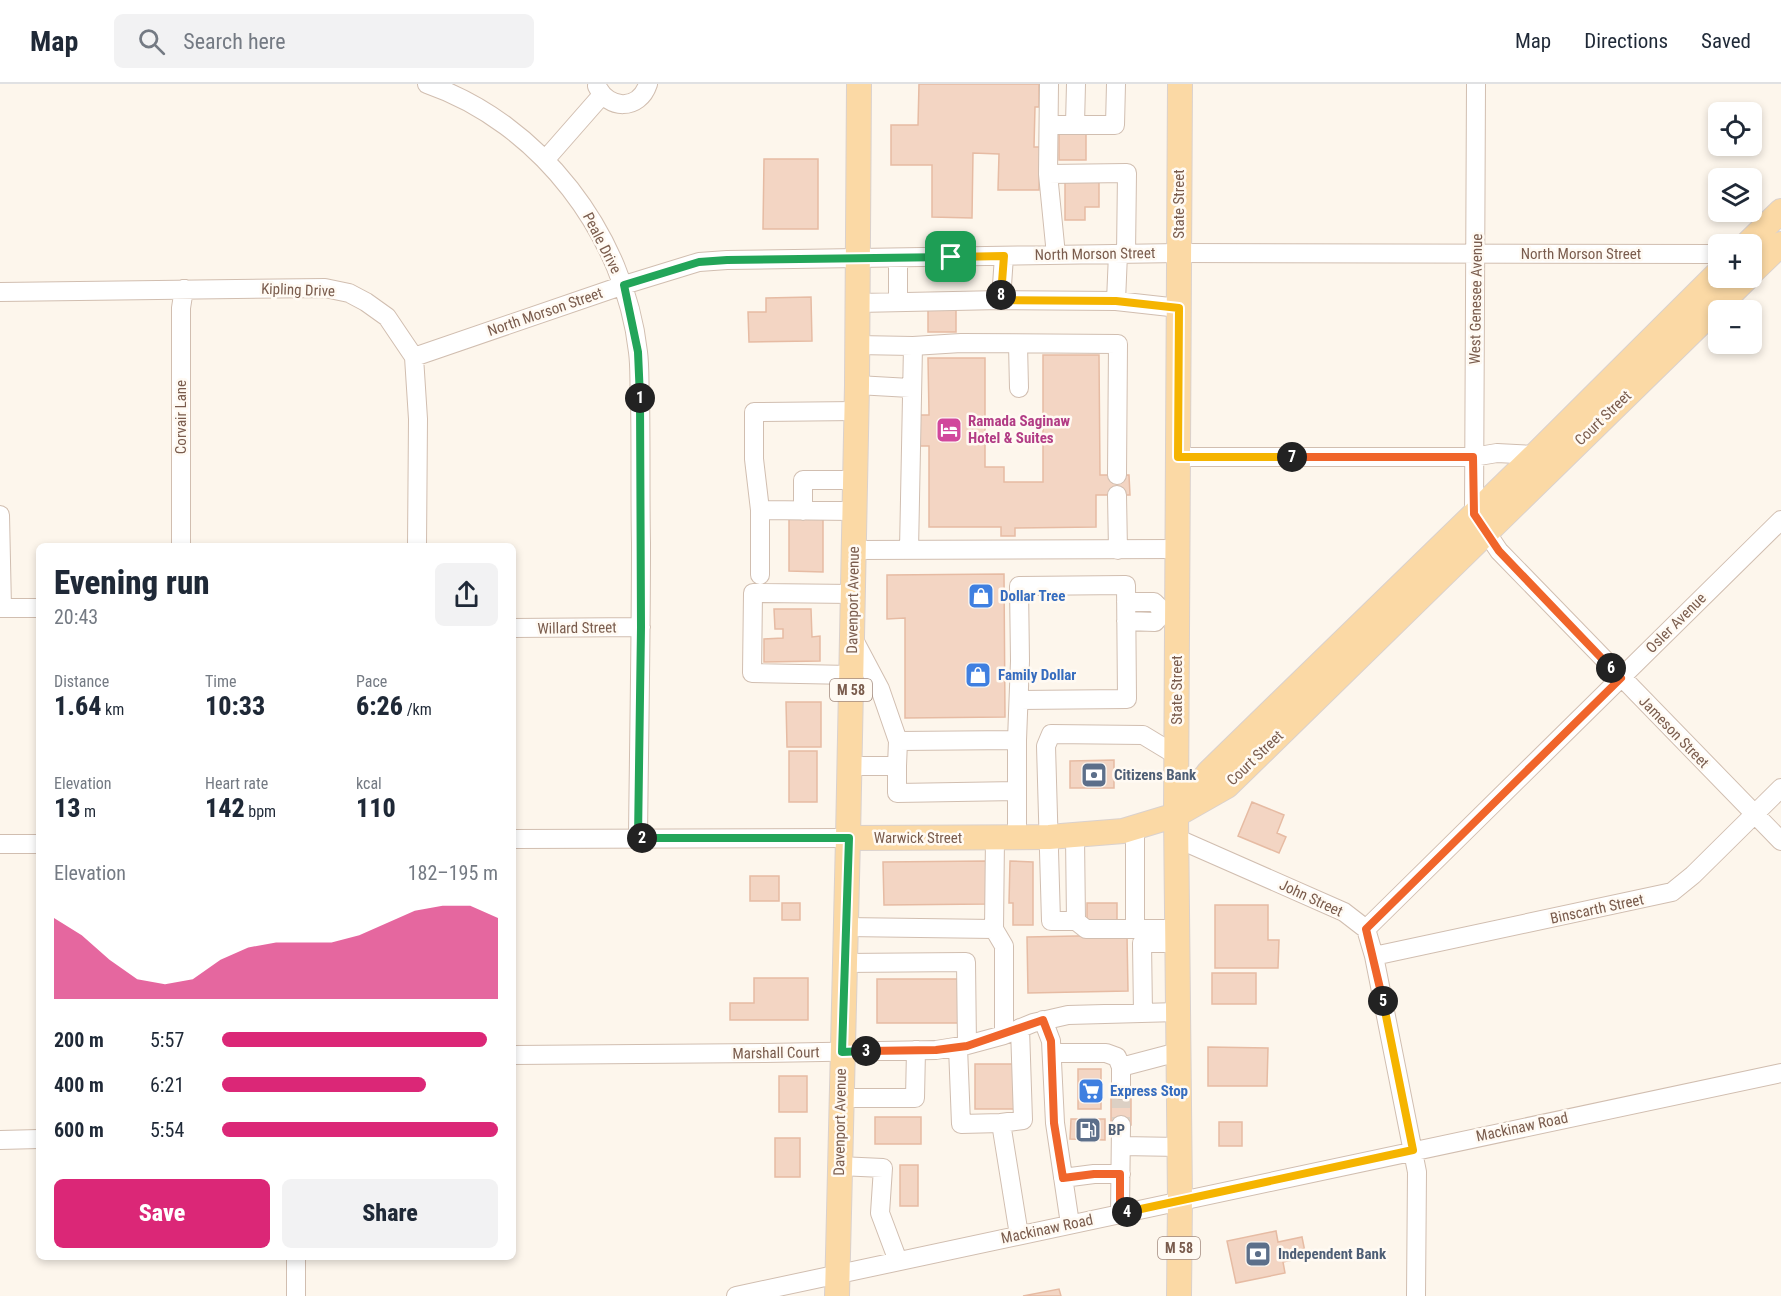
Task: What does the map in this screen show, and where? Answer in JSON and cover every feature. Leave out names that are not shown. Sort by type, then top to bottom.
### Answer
[{"type":"main road","name":"Davenport Avenue","points":[[837,1285],[849,838],[859,258],[859,84]]},
{"type":"main road","name":"State Street","points":[[1179,1296],[1180,1147],[1176,755],[1170,612],[1178,549],[1180,84]]},
{"type":"main road","points":[[1757,234],[1781,211]]},
{"type":"main road","name":"Court Street","points":[[1480,523],[1535,454],[1708,283]]},
{"type":"main road","name":"Court Street","points":[[1176,826],[1227,786],[1480,523],[1735,288]]},
{"type":"main road","name":"Warwick Street","points":[[849,838],[1075,837],[1135,828],[1176,826]]},
{"type":"street","name":"Peale Drive","points":[[427,84],[465,100],[490,116],[521,138],[544,160],[574,192],[595,223],[624,285],[638,352],[641,627],[638,838]]},
{"type":"street","points":[[544,160],[599,89],[616,104],[625,104],[641,97],[648,84]]},
{"type":"street","points":[[1049,84],[1048,174],[1056,255]]},
{"type":"street","points":[[1075,124],[1076,84]]},
{"type":"street","points":[[1049,125],[1115,124],[1116,84]]},
{"type":"street","name":"West Genesee Avenue","points":[[1476,84],[1477,254],[1473,457],[1480,523]]},
{"type":"street","points":[[1048,174],[1127,173],[1122,254],[1116,301]]},
{"type":"street","name":"North Morson Street","points":[[414,357],[624,285],[699,262],[1179,253],[1708,254]]},
{"type":"street","points":[[1001,300],[1004,256]]},
{"type":"street","points":[[898,258],[898,302]]},
{"type":"street","name":"Kipling Drive","points":[[0,292],[325,288],[349,293],[387,317],[414,357]]},
{"type":"street","name":"Corvair Lane","points":[[181,543],[181,308],[184,289]]},
{"type":"street","points":[[858,303],[1001,300],[1116,301],[1179,308]]},
{"type":"street","points":[[1018,344],[1019,388]]},
{"type":"street","points":[[857,345],[1118,344],[1117,475]]},
{"type":"street","points":[[909,550],[910,388],[913,346]]},
{"type":"street","points":[[414,357],[418,419],[417,543]]},
{"type":"street","points":[[857,385],[910,388]]},
{"type":"street","points":[[760,575],[760,510],[754,468],[754,412],[856,411]]},
{"type":"street","points":[[1178,457],[1473,457],[1497,453],[1535,454]]},
{"type":"street","points":[[803,511],[803,480],[855,480]]},
{"type":"street","points":[[1117,495],[1118,550]]},
{"type":"street","points":[[760,510],[854,511]]},
{"type":"street","points":[[0,515],[1,608],[36,608]]},
{"type":"street","name":"Osler Avenue","points":[[1366,929],[1781,520]]},
{"type":"street","name":"Jameson Street","points":[[1480,523],[1499,551],[1781,841]]},
{"type":"street","points":[[854,550],[1178,549]]},
{"type":"street","points":[[844,963],[966,962],[961,1124],[1001,1124],[1023,1120],[1004,946],[994,929],[1006,837],[1017,791],[1019,586],[1126,585],[1127,699],[1019,700]]},
{"type":"street","points":[[851,675],[752,674],[753,593],[853,594]]},
{"type":"street","points":[[1126,602],[1154,602],[1170,612],[1155,622],[1126,621]]},
{"type":"street","name":"Willard Street","points":[[516,628],[641,627]]},
{"type":"street","points":[[852,637],[880,689],[898,741],[897,793],[1017,791]]},
{"type":"street","points":[[1176,755],[1143,735],[1051,734],[1046,746],[1051,921],[1076,921],[1086,929],[1135,929],[1178,936]]},
{"type":"street","points":[[898,741],[1017,740]]},
{"type":"street","points":[[850,766],[897,766]]},
{"type":"street","name":"Binscarth Street","points":[[1374,956],[1672,892],[1693,875],[1781,788]]},
{"type":"street","name":"John Street","points":[[1176,826],[1344,912],[1366,929]]},
{"type":"street","points":[[1135,828],[1135,929]]},
{"type":"street","points":[[1075,837],[1076,921]]},
{"type":"street","name":"Warwick Street","points":[[516,839],[849,838]]},
{"type":"street","points":[[0,844],[36,844]]},
{"type":"street","points":[[846,927],[994,929]]},
{"type":"street","points":[[1366,929],[1374,956],[1417,1172],[1416,1296]]},
{"type":"street","points":[[1143,1013],[1142,943],[1178,936]]},
{"type":"street","name":"Marshall Court","points":[[516,1055],[916,1050],[962,1046],[1043,1020],[1068,1015],[1178,1012]]},
{"type":"street","points":[[1043,1020],[1051,1041],[1054,1123],[1070,1224]]},
{"type":"street","points":[[841,1098],[915,1098],[916,1050]]},
{"type":"street","points":[[1121,1067],[1178,1052]]},
{"type":"street","points":[[1052,1053],[1106,1053],[1117,1057],[1121,1067],[1120,1090]]},
{"type":"street","name":"Mackinaw Road","points":[[736,1296],[837,1285],[898,1261],[1781,1073]]},
{"type":"street","points":[[1001,1124],[1019,1235]]},
{"type":"street","points":[[1120,1125],[1120,1213]]},
{"type":"street","points":[[0,1140],[36,1139]]},
{"type":"street","points":[[1120,1146],[1180,1147]]},
{"type":"street","points":[[839,1166],[883,1168],[880,1213],[898,1261]]},
{"type":"street","points":[[1063,1178],[1094,1174],[1120,1174]]},
{"type":"street","points":[[296,1260],[296,1296]]},
{"type":"building","points":[[919,84],[1039,84],[1039,107],[1035,107],[1034,147],[1040,147],[1039,190],[998,190],[999,154],[973,153],[972,218],[932,217],[932,165],[891,165],[891,125],[918,125]]},
{"type":"building","points":[[1059,134],[1086,134],[1086,160],[1059,160]]},
{"type":"building","points":[[764,159],[818,159],[818,229],[763,229]]},
{"type":"building","points":[[1065,178],[1099,178],[1099,207],[1085,207],[1085,220],[1065,220]]},
{"type":"building","points":[[811,297],[812,341],[749,342],[748,312],[766,312],[766,298]]},
{"type":"building","points":[[928,309],[956,309],[956,332],[928,332]]},
{"type":"building","name":"Ramada Saginaw Hotel & Suites","points":[[1043,355],[1099,355],[1100,475],[1129,475],[1130,495],[1096,495],[1096,527],[1015,528],[1015,536],[1001,536],[1001,527],[929,527],[929,446],[914,446],[914,415],[929,415],[928,358],[985,358],[985,467],[1004,467],[1004,482],[1043,482]]},
{"type":"building","points":[[789,518],[823,519],[823,572],[789,571]]},
{"type":"building","points":[[1004,574],[1005,717],[905,718],[905,618],[887,619],[887,575]]},
{"type":"building","points":[[774,609],[811,609],[812,637],[820,636],[820,661],[764,662],[764,639],[783,638],[783,629],[775,629]]},
{"type":"building","points":[[786,702],[821,702],[821,747],[787,747]]},
{"type":"building","points":[[789,751],[817,751],[817,802],[789,802]]},
{"type":"building","points":[[1114,760],[1114,788],[1070,788],[1070,761]]},
{"type":"building","points":[[1252,802],[1284,815],[1277,833],[1286,837],[1279,853],[1238,836]]},
{"type":"building","points":[[986,861],[987,904],[884,905],[883,862]]},
{"type":"building","points":[[1010,861],[1033,862],[1033,925],[1013,925],[1013,903],[1009,903]]},
{"type":"building","points":[[750,876],[779,876],[779,901],[750,901]]},
{"type":"building","points":[[782,903],[800,903],[800,920],[782,920]]},
{"type":"building","points":[[1087,903],[1117,903],[1117,922],[1087,922]]},
{"type":"building","points":[[1215,905],[1268,905],[1268,940],[1279,940],[1278,968],[1215,968]]},
{"type":"building","points":[[1127,935],[1128,991],[1028,993],[1027,937]]},
{"type":"building","points":[[1212,973],[1256,973],[1256,1004],[1212,1004]]},
{"type":"building","points":[[754,978],[808,978],[808,1020],[730,1020],[730,1003],[754,1003]]},
{"type":"building","points":[[877,979],[961,979],[961,1023],[877,1023]]},
{"type":"building","points":[[1208,1047],[1268,1048],[1267,1086],[1208,1086]]},
{"type":"building","points":[[975,1064],[1017,1064],[1017,1109],[975,1109]]},
{"type":"building","points":[[1078,1069],[1101,1069],[1101,1109],[1078,1109]]},
{"type":"building","points":[[779,1076],[807,1076],[807,1112],[779,1112]]},
{"type":"building","points":[[1111,1090],[1131,1090],[1131,1125],[1111,1125]]},
{"type":"building","points":[[875,1117],[921,1117],[921,1144],[875,1144]]},
{"type":"building","points":[[1071,1119],[1105,1119],[1105,1140],[1070,1139]]},
{"type":"building","points":[[1219,1122],[1242,1122],[1242,1146],[1219,1146]]},
{"type":"building","points":[[775,1138],[800,1138],[800,1177],[775,1177]]},
{"type":"building","points":[[900,1165],[918,1165],[918,1206],[900,1206]]},
{"type":"building","points":[[1276,1231],[1278,1242],[1302,1237],[1306,1257],[1283,1262],[1285,1273],[1236,1283],[1227,1241]]},
{"type":"building","points":[[1059,1289],[1061,1296],[1023,1296]]},
{"type":"tunnel","points":[[1121,1090],[1121,1125]]},
{"type":"place","name":"Ramada Saginaw Hotel & Suites","points":[[949,430]]},
{"type":"place","name":"Dollar Tree","points":[[981,596]]},
{"type":"place","name":"Family Dollar","points":[[978,675]]},
{"type":"place","name":"Citizens Bank","points":[[1094,775]]},
{"type":"place","name":"Express Stop","points":[[1091,1091]]},
{"type":"place","name":"BP","points":[[1088,1130]]},
{"type":"place","name":"Independent Bank","points":[[1258,1254]]},
{"type":"route","points":[[1004,256],[1001,300],[1116,301],[1179,308],[1178,457],[1473,457],[1474,514],[1499,551],[1621,678],[1366,929],[1374,956],[1413,1150],[1120,1213],[1120,1174],[1094,1174],[1063,1178],[1054,1123],[1051,1041],[1043,1020],[967,1046],[936,1050],[842,1052],[849,838],[638,838],[641,627],[640,416],[638,352],[624,285],[699,262],[951,257],[1004,256]]}]
